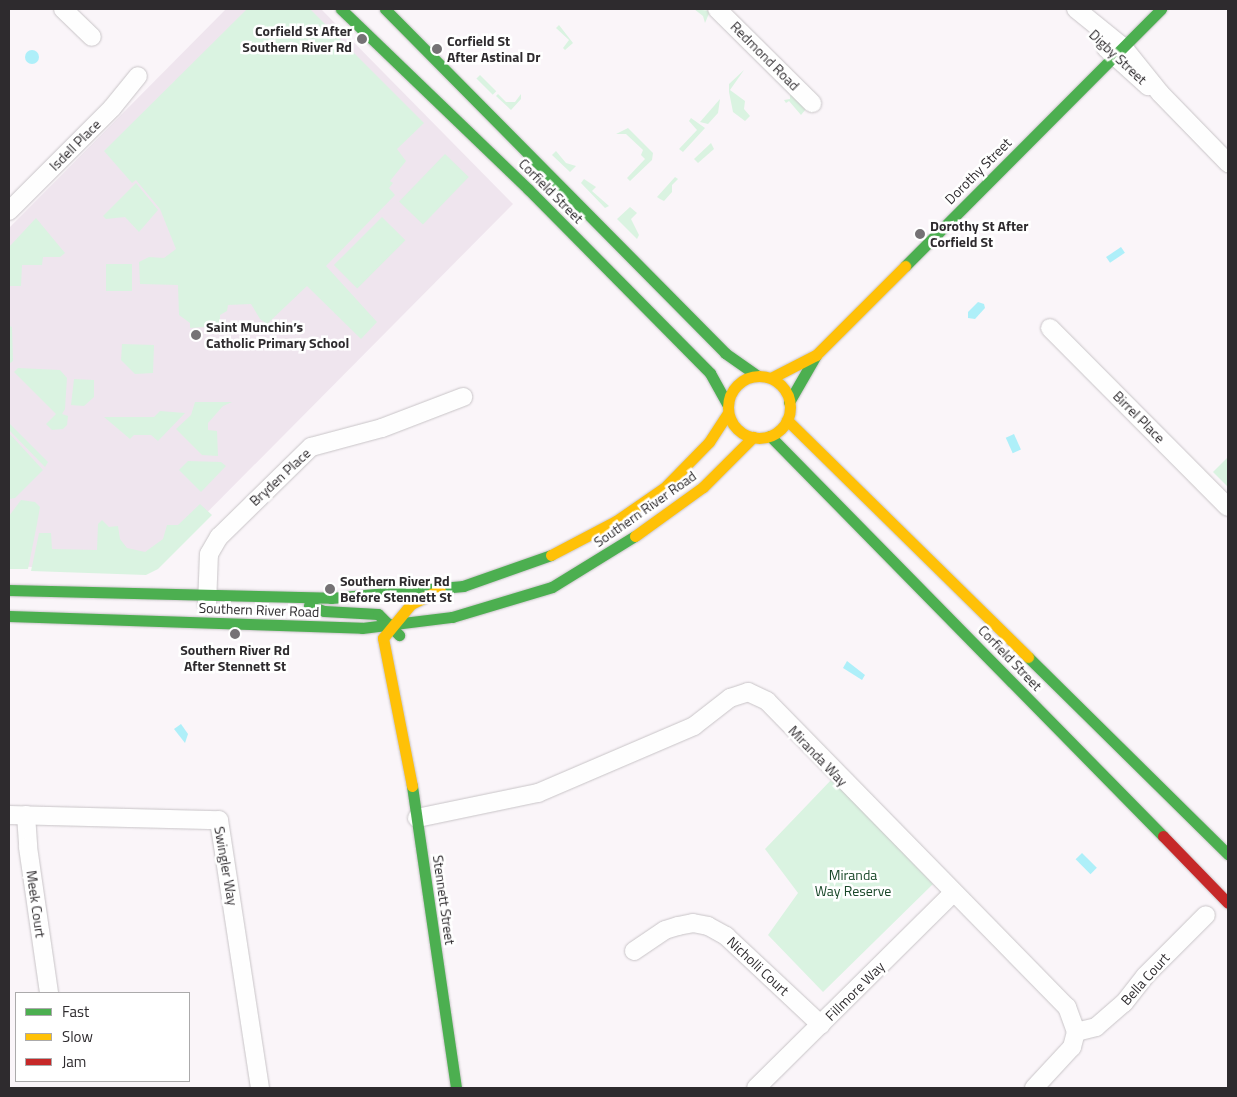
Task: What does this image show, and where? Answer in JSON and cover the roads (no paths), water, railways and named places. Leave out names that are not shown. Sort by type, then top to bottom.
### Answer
[{"type":"main road","name":"Corfield Street","points":[[342,9],[528,189],[710,372],[728,409]]},
{"type":"main road","name":"Corfield Street","points":[[385,9],[654,278],[725,353],[758,376]]},
{"type":"main road","name":"Dorothy Street","points":[[790,402],[816,355],[1161,9]]},
{"type":"main road","name":"Dorothy Street","points":[[771,378],[816,355]]},
{"type":"main road","points":[[758,376],[771,378],[786,392],[790,402],[787,420],[770,436],[753,438],[736,429],[728,409],[734,388],[749,378],[758,376]]},
{"type":"main road","name":"Southern River Road","points":[[9,590],[292,598],[440,590],[515,571],[580,542],[616,521],[664,488],[685,468],[709,442],[728,409]]},
{"type":"main road","name":"Corfield Street","points":[[787,420],[1228,854]]},
{"type":"main road","name":"Corfield Street","points":[[770,436],[1227,900]]},
{"type":"main road","name":"Southern River Road","points":[[9,616],[296,628],[391,627],[504,604],[552,587],[610,554],[703,487],[725,468],[753,438]]},
{"type":"main road","name":"Stennett Street","points":[[440,590],[411,604],[383,638],[400,716],[417,818],[456,1088]]},
{"type":"main road","points":[[292,598],[324,611],[378,614],[400,636],[402,646]]},
{"type":"main road","name":"Stennett Street","points":[[400,716],[402,674]]},
{"type":"street","points":[[64,9],[92,37]]},
{"type":"street","name":"Redmond Road","points":[[717,9],[812,103]]},
{"type":"street","name":"Digby Street","points":[[1079,12],[1086,28],[1118,51],[1144,84],[1160,93],[1228,163]]},
{"type":"street","name":"Isdell Place","points":[[9,211],[112,108],[138,76]]},
{"type":"street","name":"Birrel Place","points":[[1050,328],[1228,507]]},
{"type":"street","name":"Bryden Place","points":[[206,623],[208,554],[219,537],[311,447],[382,428],[463,397]]},
{"type":"street","name":"Miranda Way","points":[[417,818],[538,793],[694,726],[730,698],[748,692],[767,702],[1067,1007],[1076,1032]]},
{"type":"street","name":"Swingler Way","points":[[9,815],[219,820],[260,1088]]},
{"type":"street","name":"Meek Court","points":[[26,815],[28,847],[49,992]]},
{"type":"street","name":"Fillmore Way","points":[[756,1088],[821,1026],[953,893]]},
{"type":"street","name":"Bella Court","points":[[1076,1032],[1096,1027],[1124,1004],[1145,976],[1206,915]]},
{"type":"street","name":"Nicholli Court","points":[[634,951],[671,928],[693,923],[708,926],[726,936],[821,1026]]},
{"type":"street","points":[[1034,1088],[1064,1058],[1072,1047],[1076,1032]]},
{"type":"water","points":[[32,50],[37,52],[39,57],[37,62],[32,64],[27,62],[25,57],[27,52]]},
{"type":"water","points":[[1121,247],[1125,253],[1110,263],[1106,257]]},
{"type":"water","points":[[978,302],[984,304],[985,308],[975,319],[968,318],[968,312]]},
{"type":"water","points":[[1014,434],[1021,450],[1013,453],[1006,438]]},
{"type":"water","points":[[847,661],[865,675],[862,680],[843,668]]},
{"type":"water","points":[[181,724],[188,734],[185,743],[174,729]]},
{"type":"water","points":[[1082,853],[1097,868],[1090,874],[1076,859]]},
{"type":"place","name":"Corfield St After Southern River Rd","points":[[362,39]]},
{"type":"place","name":"Corfield St After Astinal Dr","points":[[437,49]]},
{"type":"place","name":"Dorothy St After Corfield St","points":[[920,234]]},
{"type":"place","name":"Saint Munchin’s Catholic Primary School","points":[[196,335]]},
{"type":"place","name":"Southern River Rd Before Stennett St","points":[[330,589]]},
{"type":"place","name":"Southern River Rd After Stennett St","points":[[235,634]]},
{"type":"park label","name":"Miranda Way Reserve","points":[[853,884]]}]
